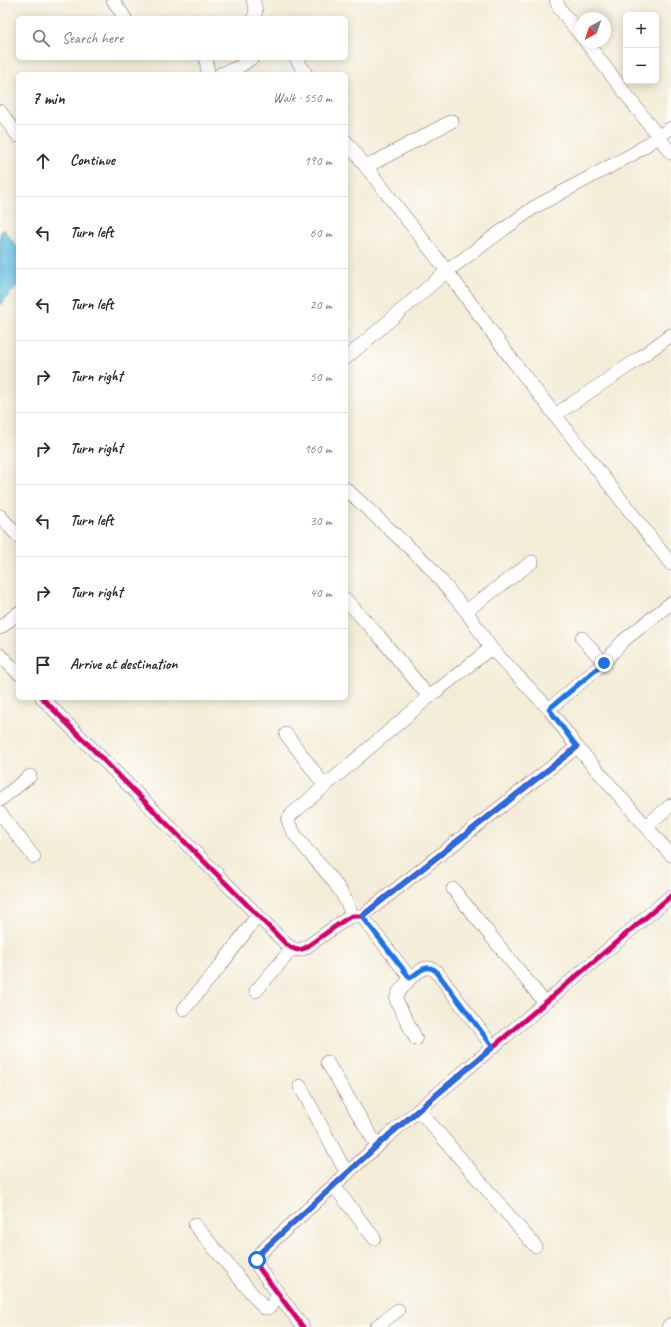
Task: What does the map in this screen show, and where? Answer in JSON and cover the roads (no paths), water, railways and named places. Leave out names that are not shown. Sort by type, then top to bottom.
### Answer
[{"type":"street","points":[[113,0],[124,16]]},
{"type":"street","points":[[253,0],[256,8],[255,16]]},
{"type":"street","points":[[556,0],[560,9],[575,28]]},
{"type":"street","points":[[591,48],[671,153]]},
{"type":"street","points":[[206,60],[208,72]]},
{"type":"street","points":[[225,72],[239,67],[249,60]]},
{"type":"street","points":[[297,60],[305,72]]},
{"type":"street","points":[[0,112],[16,133]]},
{"type":"street","points":[[366,167],[452,121]]},
{"type":"street","points":[[348,356],[447,271],[533,208],[633,154],[671,128]]},
{"type":"street","points":[[348,144],[447,271],[513,361],[671,564]]},
{"type":"street","points":[[555,415],[634,362],[671,335]]},
{"type":"street","points":[[348,491],[428,565],[466,611],[492,648],[549,709],[577,747],[671,855]]},
{"type":"street","points":[[0,516],[16,534]]},
{"type":"street","points":[[466,611],[532,562]]},
{"type":"street","points":[[348,602],[379,636],[429,697]]},
{"type":"street","points":[[549,709],[604,663],[623,641],[671,603]]},
{"type":"street","points":[[0,628],[16,615]]},
{"type":"street","points":[[582,638],[604,663]]},
{"type":"street","points":[[410,978],[357,916],[340,890],[293,833],[288,820],[292,814],[429,697],[492,648]]},
{"type":"street","points":[[0,655],[16,671]]},
{"type":"street","points":[[44,700],[292,949],[300,950],[357,916],[577,747]]},
{"type":"street","points":[[286,734],[325,786]]},
{"type":"street","points":[[0,800],[30,776]]},
{"type":"street","points":[[646,826],[671,806]]},
{"type":"street","points":[[0,813],[34,857]]},
{"type":"street","points":[[0,817],[12,828]]},
{"type":"street","points":[[453,889],[545,1003]]},
{"type":"street","points":[[303,1327],[259,1268],[257,1260],[260,1253],[377,1146],[671,896]]},
{"type":"street","points":[[184,1009],[221,965],[258,915]]},
{"type":"street","points":[[256,991],[292,949]]},
{"type":"street","points":[[416,1039],[396,1000],[396,995],[410,978],[426,968],[431,968],[436,971],[493,1047]]},
{"type":"street","points":[[327,1062],[377,1146]]},
{"type":"street","points":[[300,1086],[347,1174]]},
{"type":"street","points":[[419,1110],[535,1246]]},
{"type":"street","points":[[334,1186],[374,1238]]},
{"type":"street","points":[[195,1225],[264,1308],[268,1308],[272,1305],[278,1294]]},
{"type":"street","points":[[376,1327],[398,1310]]},
{"type":"street","points":[[668,1327],[671,1324]]},
{"type":"water","points":[[3,229],[16,245],[16,287],[0,305],[0,234]]}]
